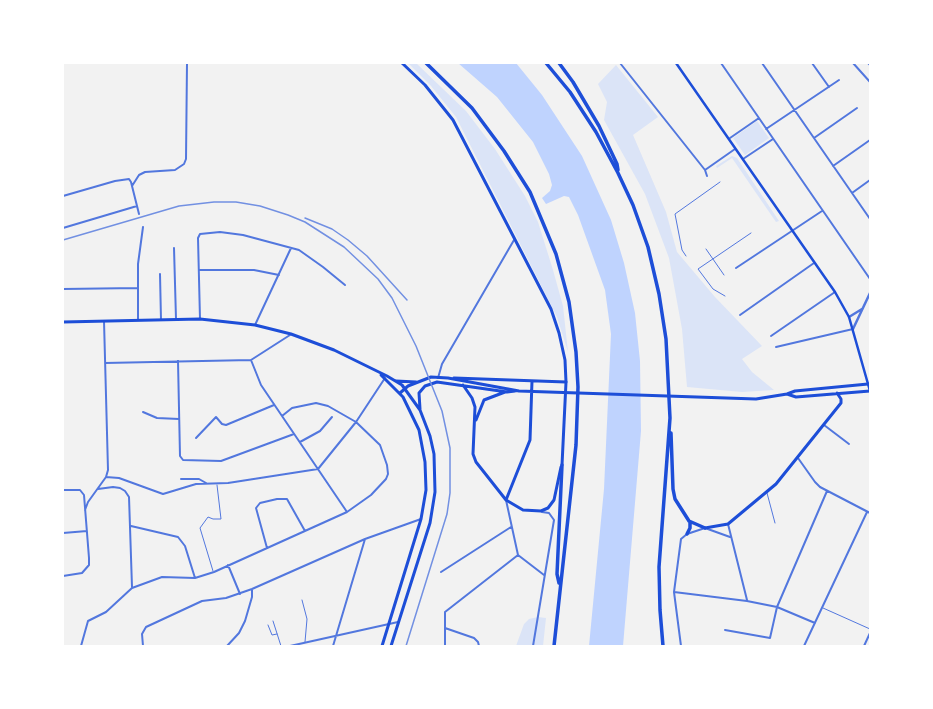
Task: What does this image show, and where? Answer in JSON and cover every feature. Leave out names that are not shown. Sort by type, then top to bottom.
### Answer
[{"type":"highway","points":[[426,63],[472,108],[504,150],[530,192],[540,212],[556,254],[569,302],[576,352],[578,387],[576,445],[554,646]]},
{"type":"highway","points":[[560,63],[599,126],[617,164],[618,173]]},
{"type":"highway","points":[[547,64],[570,92],[596,132],[633,205],[648,247],[659,294],[666,338],[673,490],[680,509],[689,522],[690,528],[686,534]]},
{"type":"highway","points":[[663,646],[659,567],[670,418]]},
{"type":"highway","points":[[560,586],[557,574],[562,465]]},
{"type":"highway","points":[[689,522],[704,528]]},
{"type":"main road","points":[[402,63],[425,85],[453,120],[551,309],[559,333],[565,360],[566,382],[562,465],[558,473],[552,505],[541,511],[523,510],[506,500],[476,462],[473,454],[475,424],[474,402],[463,385]]},
{"type":"main road","points":[[676,63],[730,138],[834,292],[849,317],[853,328],[870,391],[796,397],[787,394]]},
{"type":"main road","points":[[63,322],[200,319],[255,325],[291,334],[340,353],[386,377],[400,393],[412,412],[422,440],[426,496],[421,519],[382,646]]},
{"type":"main road","points":[[386,377],[395,380],[418,382]]},
{"type":"main road","points":[[400,393],[418,382],[431,377],[566,382]]},
{"type":"main road","points":[[448,378],[520,391]]},
{"type":"main road","points":[[395,380],[405,389],[420,410]]},
{"type":"main road","points":[[506,500],[530,440],[532,381]]},
{"type":"main road","points":[[391,646],[430,523],[435,497],[434,454],[430,436],[420,410],[418,397],[425,386],[437,382],[507,392],[520,391],[756,399],[787,394],[795,391],[848,384],[869,384]]},
{"type":"main road","points":[[475,424],[484,400],[507,392]]},
{"type":"main road","points":[[704,528],[728,524],[766,493],[798,458],[841,403],[841,399],[837,393]]},
{"type":"main road","points":[[426,496],[435,497]]},
{"type":"main road","points":[[421,519],[430,523]]},
{"type":"street","points":[[132,186],[139,175],[145,172],[175,170],[184,164],[186,159],[187,63]]},
{"type":"street","points":[[620,63],[662,119],[705,170],[707,176]]},
{"type":"street","points":[[721,63],[870,279]]},
{"type":"street","points":[[762,63],[870,219]]},
{"type":"street","points":[[812,63],[829,87]]},
{"type":"street","points":[[853,63],[870,82]]},
{"type":"street","points":[[766,129],[839,80]]},
{"type":"street","points":[[814,138],[857,108]]},
{"type":"street","points":[[730,138],[759,118]]},
{"type":"street","points":[[743,159],[773,139]]},
{"type":"street","points":[[833,166],[870,140]]},
{"type":"street","points":[[705,170],[736,148]]},
{"type":"street","points":[[63,196],[127,179],[130,180],[139,214]]},
{"type":"street","points":[[852,193],[870,180]]},
{"type":"street","points":[[63,228],[137,206]]},
{"type":"street","points":[[736,268],[822,211]]},
{"type":"street","points":[[138,320],[138,264],[143,227]]},
{"type":"street","points":[[200,319],[198,238],[200,234],[227,233],[291,248],[303,253],[323,266],[345,285]]},
{"type":"street","points":[[438,378],[442,364],[514,240]]},
{"type":"street","points":[[174,248],[176,319]]},
{"type":"street","points":[[255,325],[291,248]]},
{"type":"street","points":[[740,315],[814,263]]},
{"type":"street","points":[[199,270],[254,270],[279,275]]},
{"type":"street","points":[[160,274],[161,320]]},
{"type":"street","points":[[63,289],[138,288]]},
{"type":"street","points":[[771,336],[834,292]]},
{"type":"street","points":[[776,347],[853,328],[870,293]]},
{"type":"street","points":[[849,317],[862,309]]},
{"type":"street","points":[[85,510],[106,477],[108,462],[104,321]]},
{"type":"street","points":[[105,363],[251,360],[291,334]]},
{"type":"street","points":[[251,360],[261,385],[347,512]]},
{"type":"street","points":[[178,361],[180,456],[185,461],[222,461],[294,434]]},
{"type":"street","points":[[106,477],[128,481],[163,494],[173,490],[206,483],[217,484],[318,469],[356,422],[386,377]]},
{"type":"street","points":[[82,646],[88,621],[106,612],[132,588],[162,577],[195,578],[214,572],[347,512],[380,488],[388,474],[385,455],[380,445],[356,422],[328,406],[316,403],[292,408],[282,416]]},
{"type":"street","points":[[196,438],[216,417],[222,424],[226,425],[274,405]]},
{"type":"street","points":[[143,412],[157,418],[179,419]]},
{"type":"street","points":[[300,442],[320,431],[332,417]]},
{"type":"street","points":[[824,425],[848,444]]},
{"type":"street","points":[[798,458],[814,482],[827,491],[870,513]]},
{"type":"street","points":[[181,479],[199,479],[206,483]]},
{"type":"street","points":[[97,489],[113,487],[125,491],[129,497],[132,588]]},
{"type":"street","points":[[63,490],[77,489],[83,491],[89,565],[82,573],[63,576]]},
{"type":"street","points":[[724,630],[770,638],[777,607],[827,491]]},
{"type":"street","points":[[267,548],[256,508],[260,504],[277,499],[287,499],[305,531]]},
{"type":"street","points":[[506,500],[518,555],[544,575]]},
{"type":"street","points":[[532,646],[554,520],[549,513],[541,511]]},
{"type":"street","points":[[804,646],[867,512]]},
{"type":"street","points":[[143,646],[142,634],[146,627],[202,601],[240,594],[365,539],[421,519]]},
{"type":"street","points":[[728,524],[747,601]]},
{"type":"street","points":[[131,526],[178,537],[185,546],[195,578]]},
{"type":"street","points":[[441,572],[511,527]]},
{"type":"street","points":[[681,646],[674,592],[680,544],[686,534],[704,528],[730,537]]},
{"type":"street","points":[[63,533],[87,531]]},
{"type":"street","points":[[333,646],[365,539]]},
{"type":"street","points":[[445,646],[445,612],[518,555]]},
{"type":"street","points":[[228,565],[240,594]]},
{"type":"street","points":[[227,646],[239,633],[245,621],[252,597],[252,589]]},
{"type":"street","points":[[674,592],[747,601],[777,607],[815,623]]},
{"type":"street","points":[[291,646],[398,622]]},
{"type":"street","points":[[445,628],[474,638],[478,642],[479,646]]},
{"type":"street","points":[[864,646],[870,634]]},
{"type":"lane","points":[[686,256],[682,250],[675,214],[720,182]]},
{"type":"lane","points":[[725,296],[713,289],[698,268],[751,232]]},
{"type":"lane","points":[[706,249],[724,275]]},
{"type":"lane","points":[[214,572],[200,530],[201,525],[208,517],[213,519],[221,519],[217,484]]},
{"type":"lane","points":[[766,493],[775,523]]},
{"type":"lane","points":[[302,600],[307,620],[305,642]]},
{"type":"lane","points":[[821,608],[870,630]]},
{"type":"lane","points":[[273,621],[281,646]]},
{"type":"lane","points":[[268,626],[272,635],[277,634]]},
{"type":"shaded area","points":[[408,63],[416,63],[466,111],[495,149],[525,196],[538,222],[563,306],[568,352],[557,317],[456,117],[431,86]]},
{"type":"shaded area","points":[[616,65],[658,117],[633,135],[666,212],[677,252],[715,297],[762,346],[742,359],[752,372],[774,390],[742,392],[687,387],[682,329],[669,258],[645,194],[604,120],[607,102],[598,84]]},
{"type":"shaded area","points":[[757,121],[769,138],[745,155],[733,138]]},
{"type":"shaded area","points":[[732,156],[737,158],[779,221],[776,222],[732,158],[717,168],[716,166]]},
{"type":"shaded area","points":[[538,617],[546,618],[543,646],[516,646],[524,624],[529,619]]},
{"type":"water","points":[[458,63],[516,63],[542,95],[582,156],[611,220],[624,263],[635,313],[640,361],[641,431],[623,646],[589,646],[604,489],[611,334],[605,290],[578,215],[569,197],[564,196],[546,204],[542,198],[550,191],[552,185],[549,174],[533,142],[497,97]]},
{"type":"railway","points":[[63,240],[179,206],[214,202],[236,202],[260,206],[305,222],[344,247],[378,279],[392,298],[416,346],[442,411],[450,448],[450,493],[447,514],[406,646]]},
{"type":"railway","points":[[305,218],[332,229],[348,240],[367,256],[407,300]]}]
